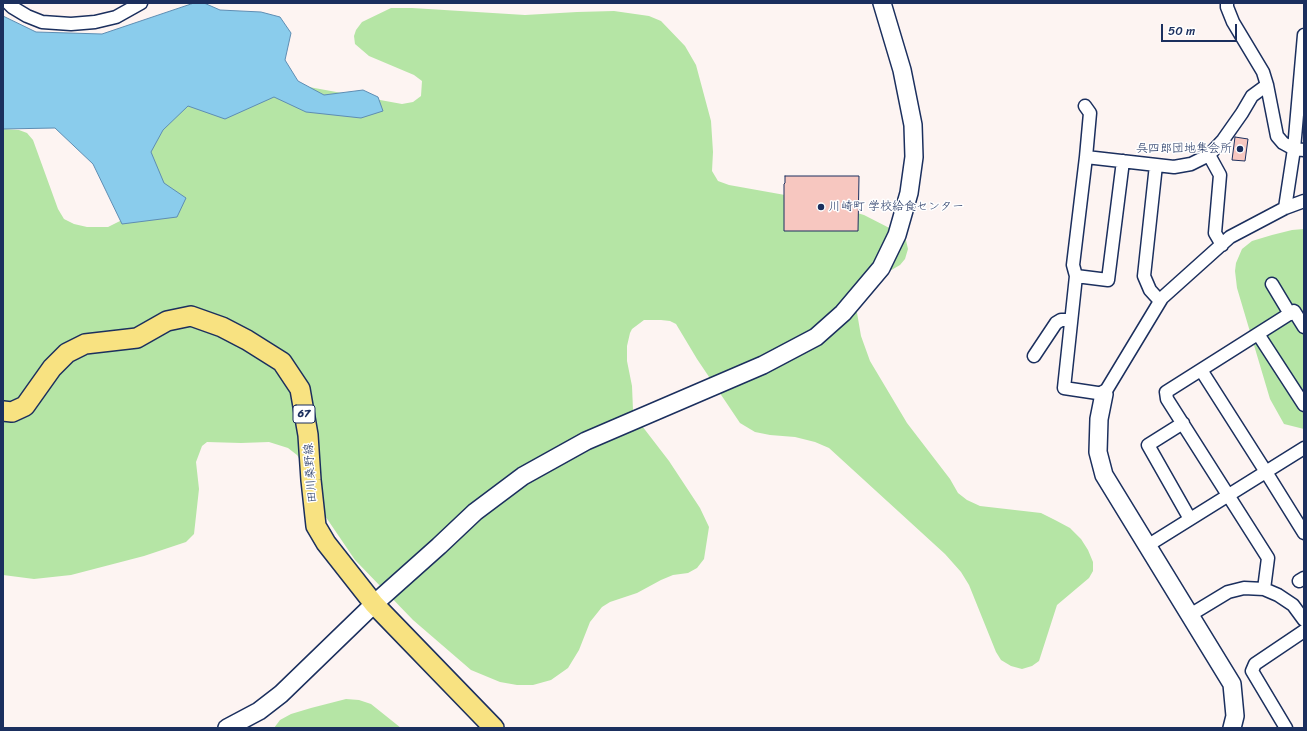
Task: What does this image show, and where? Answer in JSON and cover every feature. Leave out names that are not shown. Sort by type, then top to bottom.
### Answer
[{"type":"main road","name":"田川桑野線","points":[[3,411],[12,412],[25,406],[52,368],[67,353],[84,344],[137,338],[167,321],[191,316],[222,327],[247,340],[282,362],[300,389],[308,435],[316,526],[326,543],[374,604],[494,728]]},
{"type":"street","points":[[8,3],[27,16],[42,22],[71,24],[95,22],[116,17],[141,3]]},
{"type":"street","points":[[227,728],[259,711],[281,694],[374,604],[475,512],[524,476],[586,441],[763,365],[816,337],[843,313],[866,288],[880,268],[897,235],[909,193],[914,157],[913,125],[902,70],[882,3]]},
{"type":"street","points":[[1225,4],[1233,22],[1263,72],[1277,136],[1283,143],[1299,150]]},
{"type":"street","points":[[1285,208],[1299,150],[1304,35]]},
{"type":"street","points":[[1086,157],[1174,167],[1191,164],[1209,155],[1223,140],[1252,96],[1267,85]]},
{"type":"street","points":[[1085,106],[1090,113],[1073,265],[1076,276],[1064,388],[1104,394]]},
{"type":"street","points":[[1209,155],[1220,174],[1215,233],[1222,245]]},
{"type":"street","points":[[1076,276],[1108,280],[1123,161]]},
{"type":"street","points":[[1156,165],[1144,276],[1150,290],[1160,301]]},
{"type":"street","points":[[1232,728],[1235,716],[1232,684],[1104,475],[1098,452],[1099,419],[1104,394],[1160,301],[1230,237],[1285,208],[1304,201]]},
{"type":"street","points":[[1272,284],[1290,314]]},
{"type":"street","points":[[1264,589],[1268,558],[1167,399],[1166,392],[1294,311],[1304,327]]},
{"type":"street","points":[[1034,356],[1056,323],[1061,320],[1071,320]]},
{"type":"street","points":[[1258,334],[1304,404]]},
{"type":"street","points":[[1200,370],[1304,534]]},
{"type":"street","points":[[1183,423],[1148,445],[1190,519]]},
{"type":"street","points":[[1147,546],[1266,472],[1302,453]]},
{"type":"street","points":[[1190,615],[1228,592],[1244,588],[1264,589],[1278,595],[1292,605],[1304,620]]},
{"type":"street","points":[[1286,728],[1252,671],[1255,664],[1304,631]]},
{"type":"green space","points":[[391,8],[525,15],[614,11],[649,16],[661,21],[685,46],[696,65],[711,121],[713,152],[712,171],[718,181],[729,185],[813,200],[864,215],[905,236],[908,249],[905,259],[900,265],[888,272],[856,307],[861,336],[870,361],[907,423],[950,479],[958,493],[967,500],[980,506],[1041,513],[1055,520],[1070,528],[1081,539],[1093,562],[1093,571],[1089,578],[1057,605],[1039,661],[1032,666],[1022,669],[1011,666],[1001,660],[996,652],[969,585],[961,572],[945,554],[829,448],[815,442],[795,437],[755,432],[740,423],[697,359],[676,324],[670,321],[661,320],[644,320],[632,329],[630,333],[627,346],[627,361],[632,386],[633,410],[639,422],[669,461],[700,508],[709,527],[704,559],[697,568],[688,573],[673,575],[637,593],[610,602],[602,607],[590,622],[579,650],[568,668],[551,680],[533,685],[517,685],[500,682],[471,670],[413,620],[355,560],[317,504],[302,463],[297,455],[288,448],[269,442],[207,442],[202,446],[196,462],[199,489],[194,534],[186,542],[144,556],[71,575],[34,579],[3,575],[3,129],[19,130],[27,133],[33,140],[58,209],[64,219],[74,224],[87,227],[108,227],[122,220],[122,190],[179,106],[309,87],[402,104],[413,102],[421,96],[422,81],[414,75],[369,56],[355,44],[354,36],[356,30],[362,22]]},
{"type":"green space","points":[[1304,229],[1304,429],[1284,424],[1270,399],[1237,288],[1235,271],[1236,263],[1242,249],[1252,241],[1292,230]]},
{"type":"green space","points":[[346,699],[359,700],[371,704],[401,728],[274,728],[280,720],[291,714]]},
{"type":"water","points":[[194,3],[204,3],[220,10],[261,12],[280,17],[291,33],[285,60],[298,81],[324,95],[363,90],[378,97],[383,111],[361,118],[306,112],[274,97],[225,119],[188,106],[163,130],[151,152],[164,183],[186,198],[177,217],[122,224],[93,164],[55,128],[3,129],[3,16],[36,32],[102,34]]},
{"type":"building","name":"呉四郎団地集会所","points":[[1235,137],[1248,139],[1245,161],[1232,160]]},
{"type":"building","name":"川崎町 学校給食センター","points":[[785,176],[859,176],[858,231],[784,231]]},
{"type":"place","name":"呉四郎団地集会所","points":[[1240,149]]},
{"type":"place","name":"川崎町 学校給食センター","points":[[821,207]]}]
